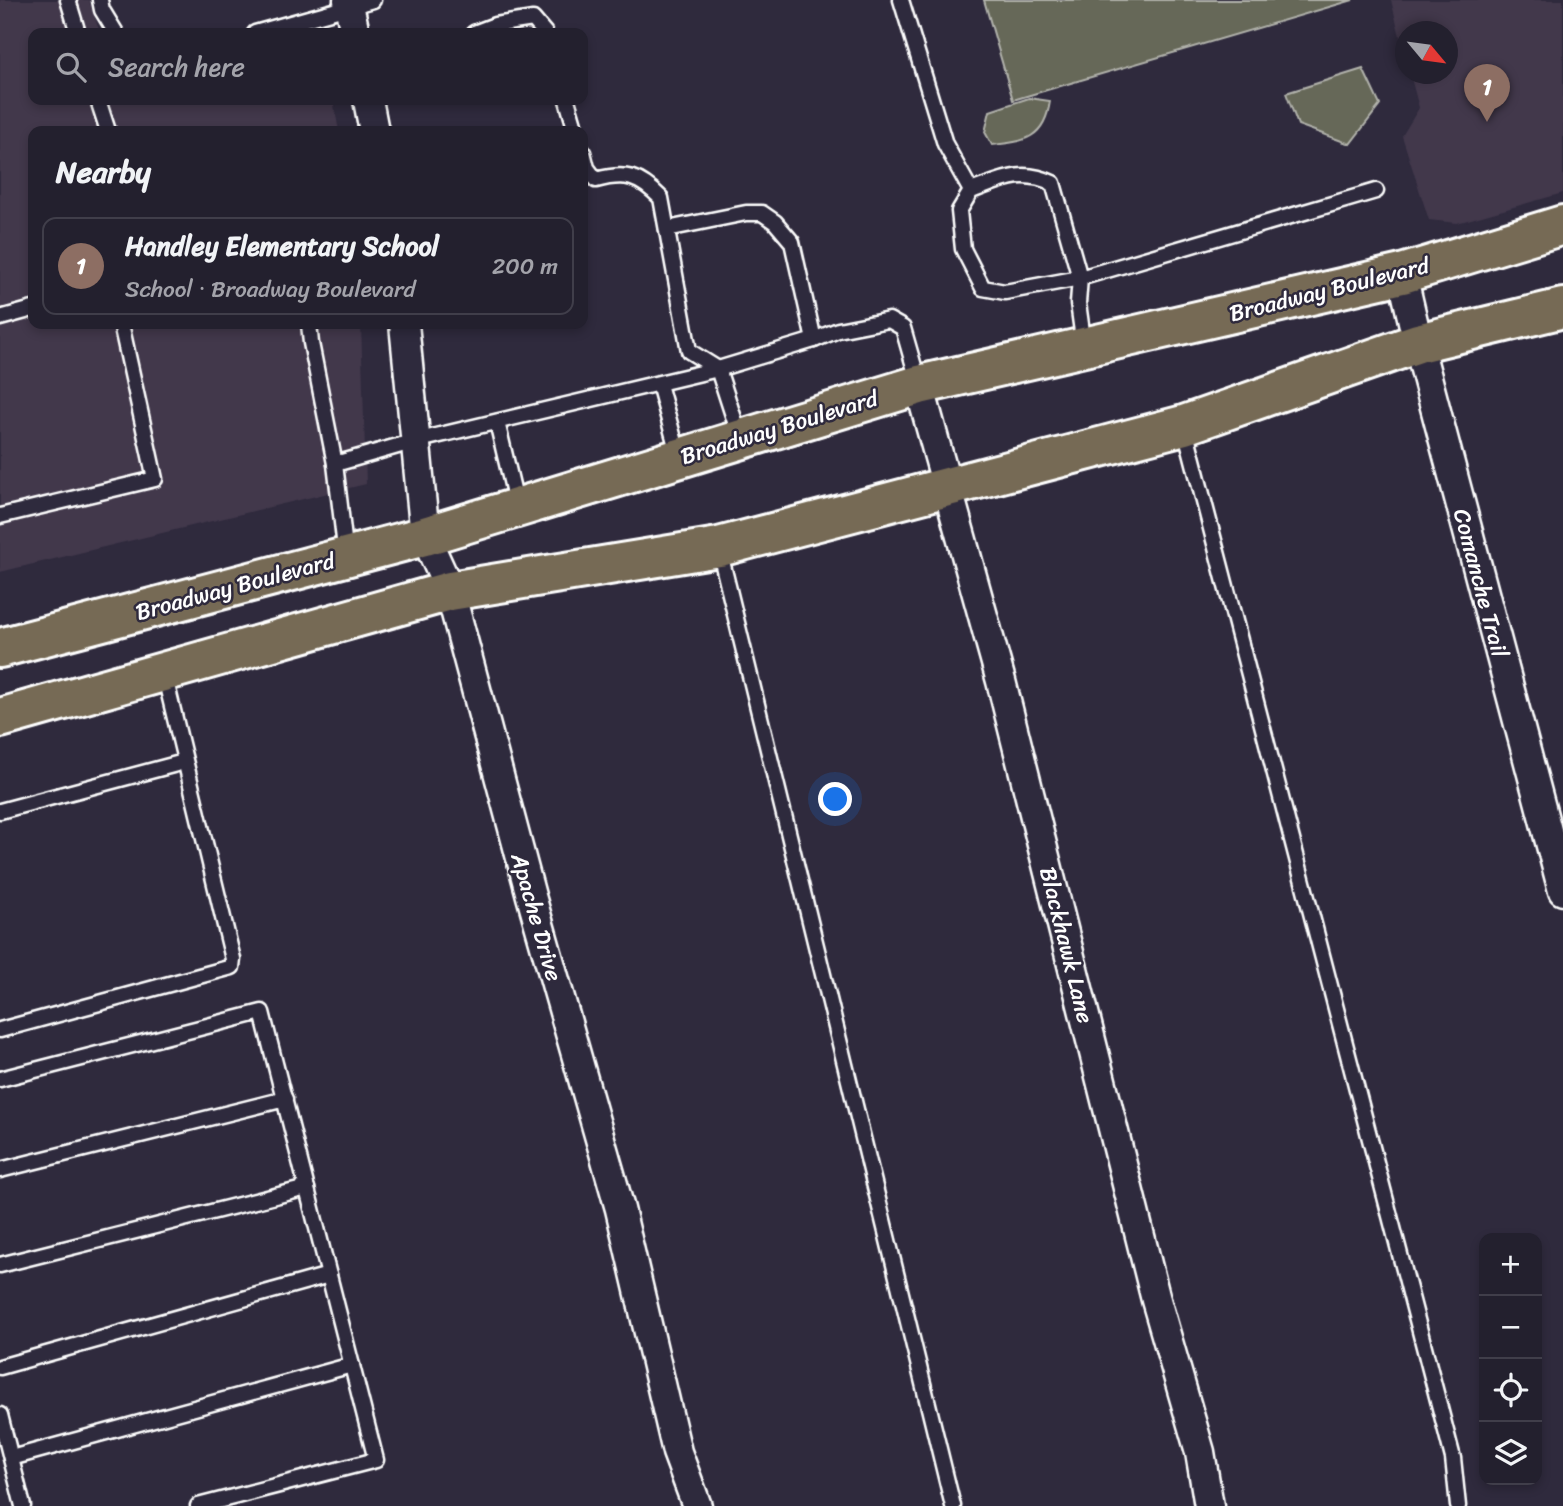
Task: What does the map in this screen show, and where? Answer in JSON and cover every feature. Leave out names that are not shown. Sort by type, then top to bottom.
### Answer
[{"type":"main road","name":"Broadway Boulevard","points":[[0,648],[425,537],[919,385],[1402,274],[1563,225]]},
{"type":"main road","points":[[0,718],[450,591],[719,547],[1184,425],[1418,343],[1563,308]]},
{"type":"street","points":[[369,105],[373,126]]},
{"type":"street","name":"Comanche Trail","points":[[1402,274],[1563,891]]},
{"type":"street","name":"Apache Drive","points":[[404,329],[425,537],[450,591],[531,896],[620,1209],[677,1452],[696,1506]]},
{"type":"street","name":"Blackhawk Lane","points":[[919,385],[1001,681],[1153,1286],[1200,1452],[1209,1506]]},
{"type":"lane","points":[[68,0],[76,28]]},
{"type":"lane","points":[[100,0],[102,10],[114,28]]},
{"type":"lane","points":[[901,0],[945,144],[971,191]]},
{"type":"lane","points":[[277,28],[356,10]]},
{"type":"lane","points":[[487,28],[533,19],[541,28]]},
{"type":"lane","points":[[99,105],[106,126]]},
{"type":"lane","points":[[568,105],[575,126]]},
{"type":"lane","points":[[588,169],[596,180],[615,175],[645,181],[661,198],[689,351],[718,369],[741,439]]},
{"type":"lane","points":[[1084,347],[1078,303],[1080,278],[1053,183],[1039,177],[1017,175],[971,191],[959,211],[963,249],[983,288],[1005,292],[1080,278],[1376,191]]},
{"type":"lane","points":[[667,229],[746,213],[762,213],[775,222],[792,242],[814,340]]},
{"type":"lane","points":[[0,318],[28,310]]},
{"type":"lane","points":[[335,464],[415,441],[718,369],[838,330],[889,320],[903,328],[919,385]]},
{"type":"lane","points":[[0,516],[155,479],[122,329]]},
{"type":"lane","points":[[310,329],[335,464],[346,557]]},
{"type":"lane","points":[[659,383],[679,458]]},
{"type":"lane","points":[[497,422],[518,508]]},
{"type":"lane","points":[[1184,425],[1453,1458],[1458,1506]]},
{"type":"lane","points":[[719,547],[953,1506]]},
{"type":"lane","points":[[0,1030],[232,967],[233,959],[163,672]]},
{"type":"lane","points":[[0,811],[184,762]]},
{"type":"lane","points":[[0,1079],[262,1012],[376,1460],[198,1506]]},
{"type":"lane","points":[[0,1170],[285,1099]]},
{"type":"lane","points":[[0,1265],[307,1188]]},
{"type":"lane","points":[[0,1367],[329,1275]]},
{"type":"lane","points":[[11,1458],[352,1365]]},
{"type":"lane","points":[[0,1415],[23,1506]]},
{"type":"shaded area","points":[[0,0],[89,0],[98,28],[28,28],[28,105],[334,105],[338,126],[28,126],[28,329],[361,329],[366,484],[0,572]]},
{"type":"shaded area","points":[[1391,0],[1563,0],[1563,193],[1457,223],[1429,220],[1402,136],[1419,108],[1413,84],[1458,84],[1458,21],[1396,21]]},
{"type":"green space","points":[[984,0],[1353,0],[1013,100]]},
{"type":"green space","points":[[1363,69],[1380,105],[1350,144],[1298,125],[1286,93]]},
{"type":"green space","points":[[1029,98],[1050,101],[1038,130],[1024,140],[992,145],[985,132],[990,111]]},
{"type":"place","name":"Handley Elementary School","points":[[1487,122]]}]
